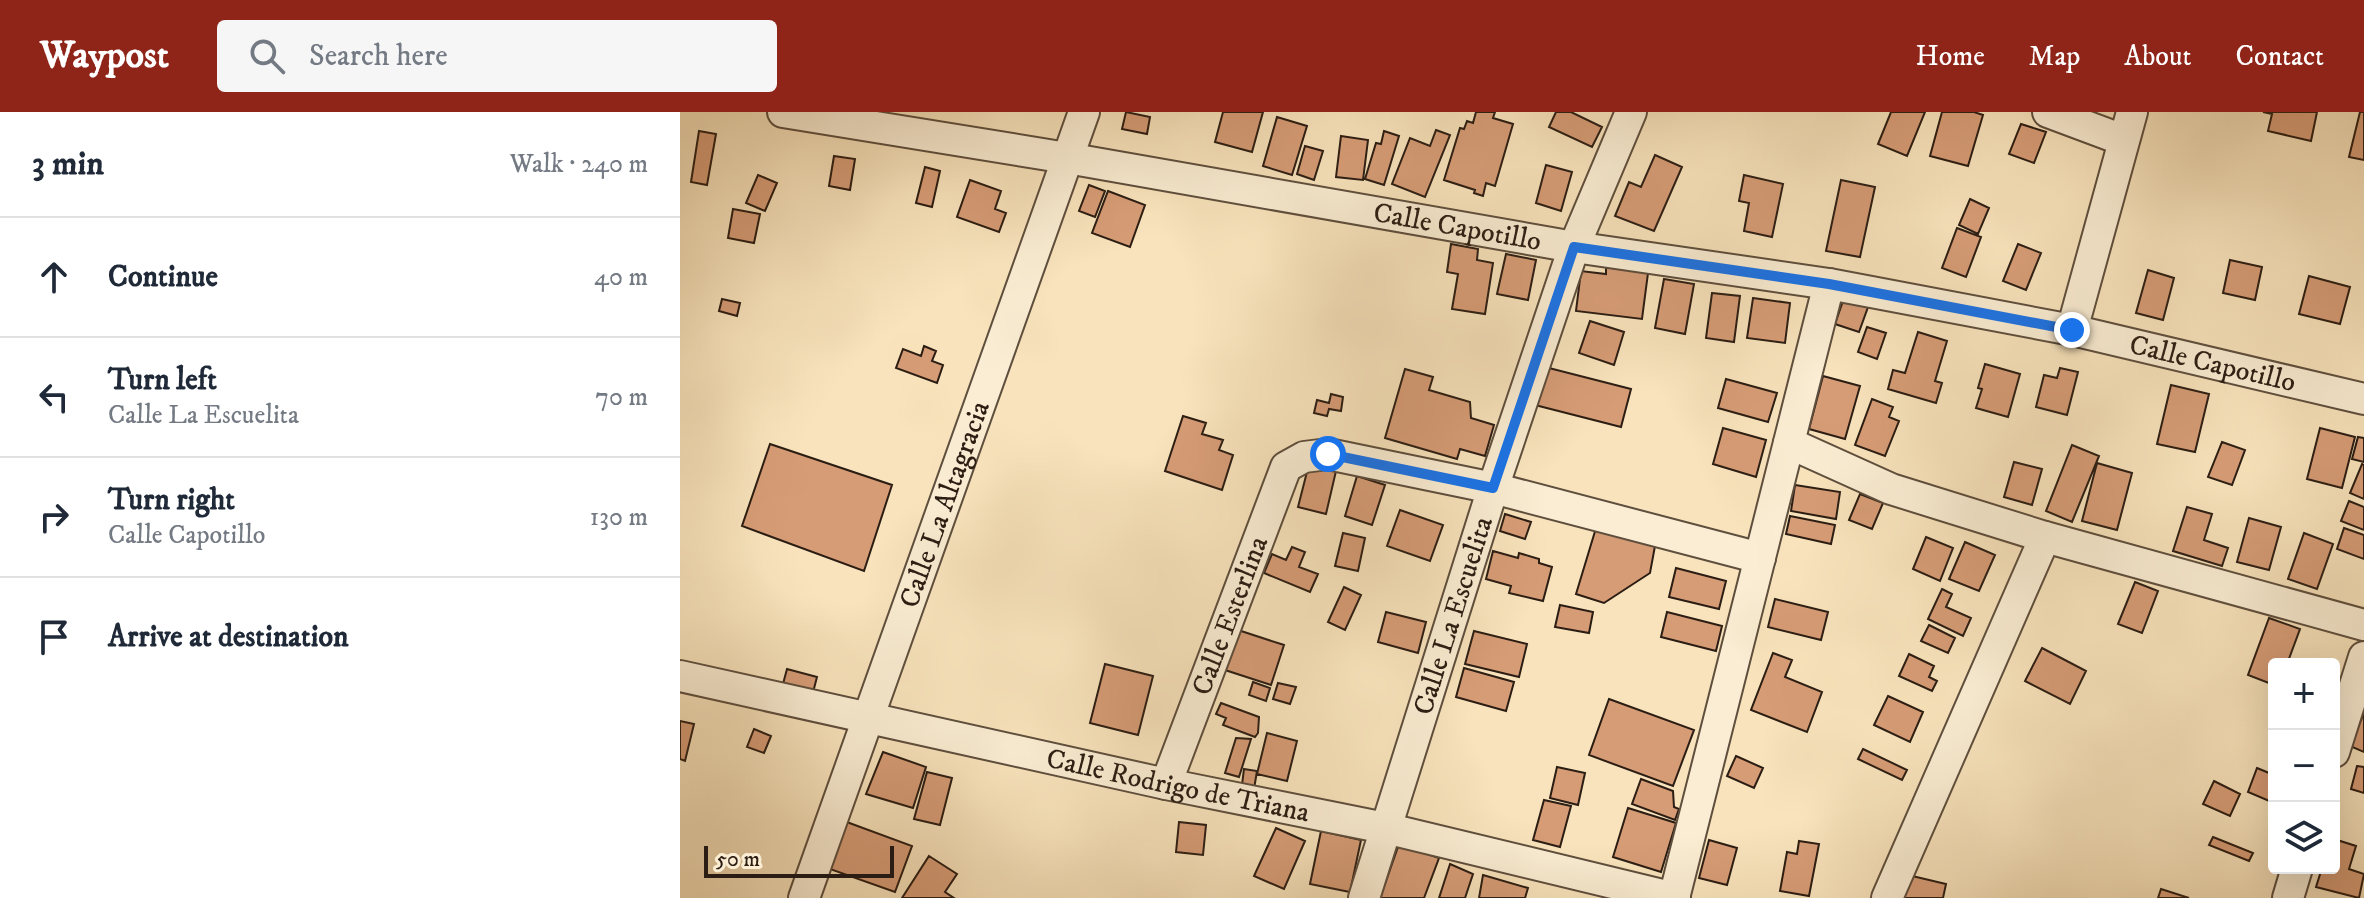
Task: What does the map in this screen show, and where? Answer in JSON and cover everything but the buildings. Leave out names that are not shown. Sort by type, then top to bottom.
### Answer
[{"type":"street","name":"Calle Capotillo","points":[[783,112],[1067,158],[1574,247],[1829,284],[2072,330],[2364,399]]},
{"type":"street","name":"Calle La Altagracia","points":[[804,898],[1084,112]]},
{"type":"street","name":"Calle La Escuelita","points":[[1364,898],[1493,488],[1574,247],[1631,112]]},
{"type":"street","points":[[2048,112],[2128,126],[2072,330]]},
{"type":"street","points":[[1675,898],[1829,284]]},
{"type":"street","points":[[1789,443],[1891,489],[2045,537],[2364,625]]},
{"type":"street","name":"Calle Esterlina","points":[[1166,784],[1286,467],[1304,457],[1328,454],[1493,488]]},
{"type":"street","points":[[1493,488],[1760,558]]},
{"type":"street","points":[[1887,898],[2045,537]]},
{"type":"street","points":[[2340,733],[2364,657]]},
{"type":"street","name":"Calle Rodrigo de Triana","points":[[680,676],[1166,784],[1385,828],[1675,898]]},
{"type":"street","points":[[2288,898],[2295,874]]},
{"type":"route","points":[[1328,454],[1493,488],[1574,247],[1829,284],[2072,330]]}]
